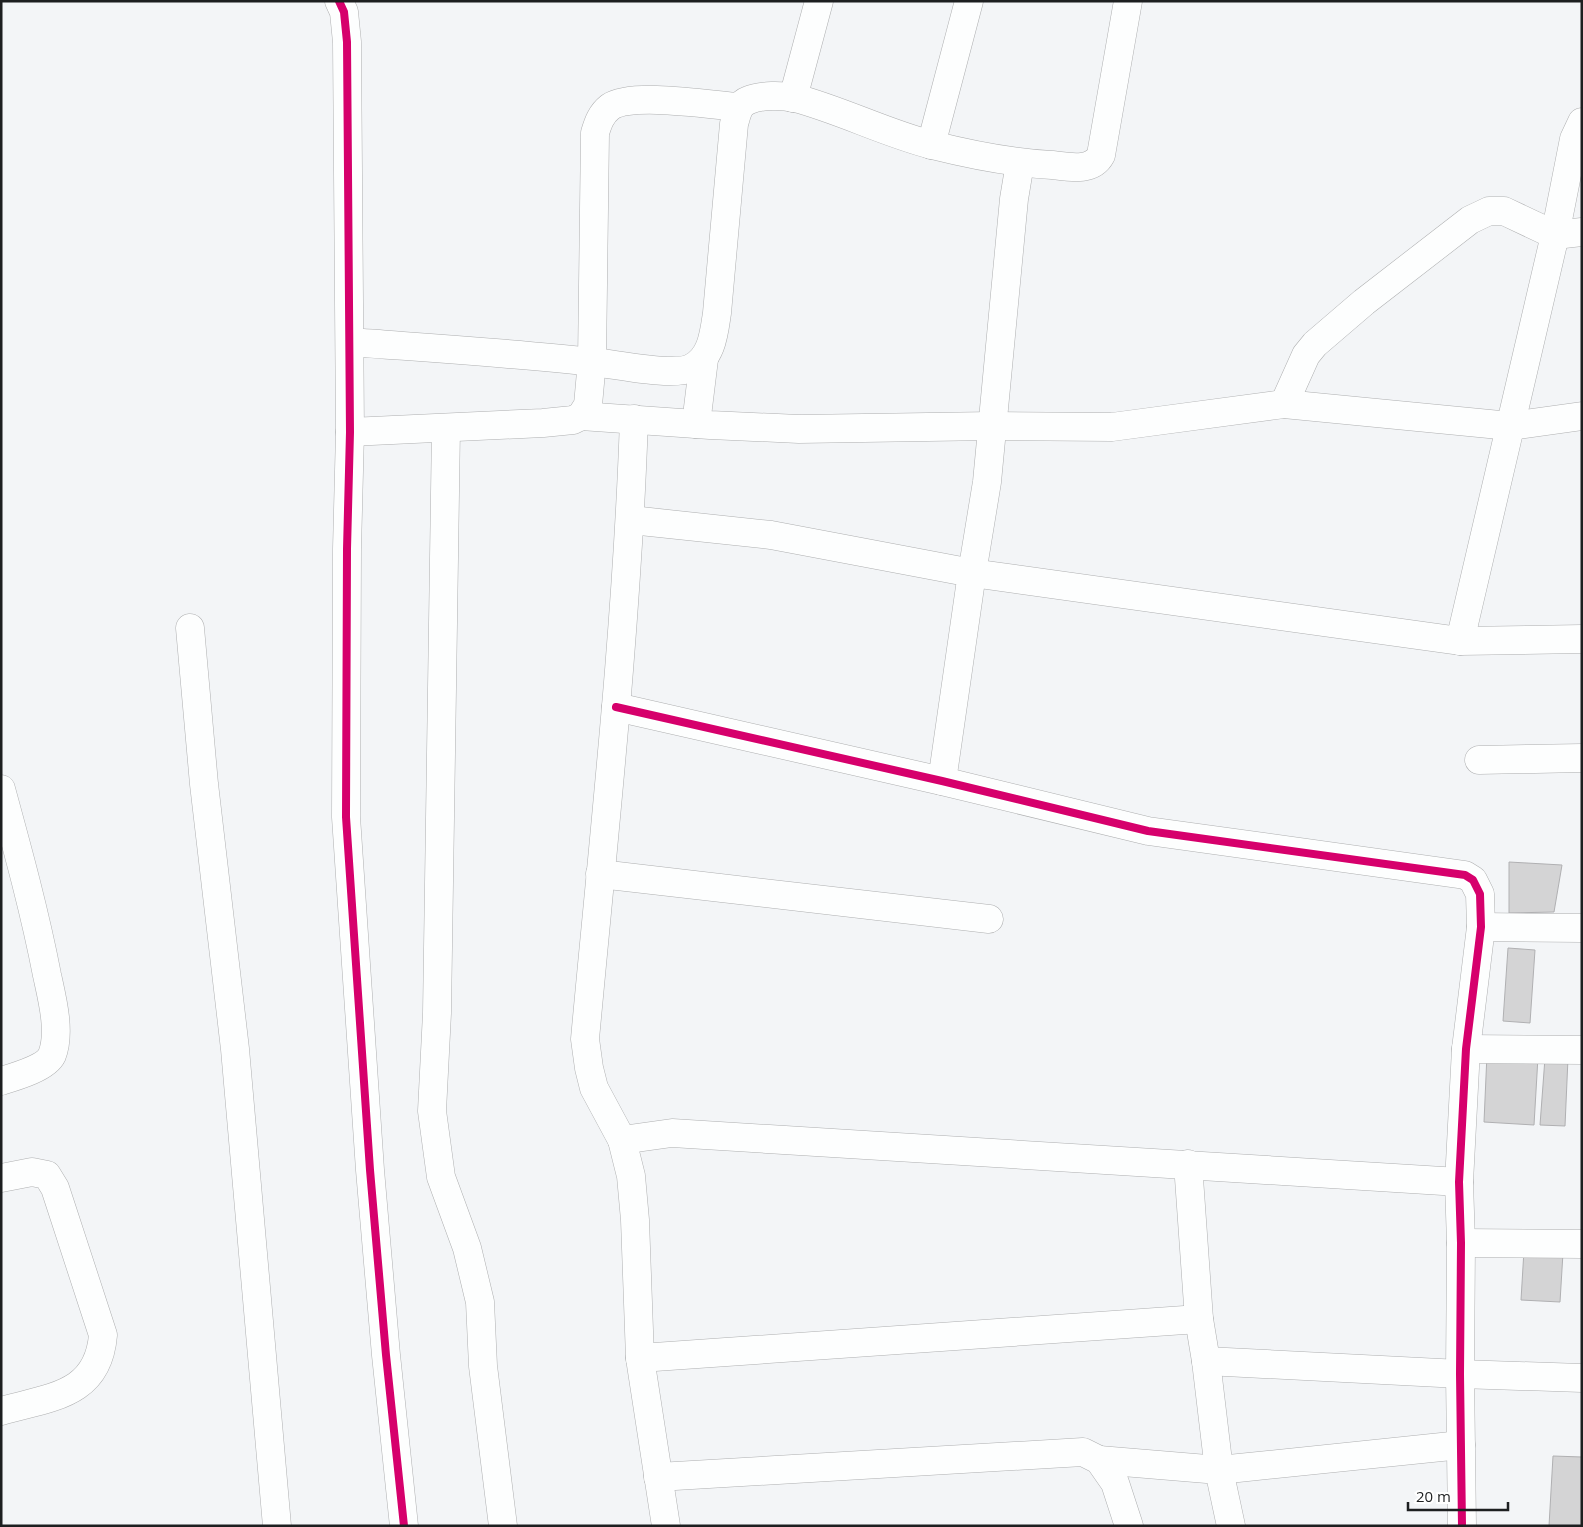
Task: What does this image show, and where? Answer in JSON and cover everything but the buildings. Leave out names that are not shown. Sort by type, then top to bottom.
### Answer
[{"type":"street","points":[[339,1],[344,12],[348,42],[350,432],[347,549],[346,817],[370,1170],[386,1355],[404,1526]]},
{"type":"street","points":[[793,98],[818,1]]},
{"type":"street","points":[[931,145],[970,1]]},
{"type":"street","points":[[696,424],[704,359],[713,337],[717,313],[734,124],[739,107],[747,100],[756,97],[793,98],[931,145],[1020,163],[1080,167],[1091,165],[1097,162],[1101,155],[1128,1]]},
{"type":"street","points":[[581,416],[588,405],[592,362],[595,133],[600,117],[611,106],[629,100],[646,99],[739,107]]},
{"type":"street","points":[[1460,641],[1554,235],[1575,168],[1574,139],[1582,122]]},
{"type":"street","points":[[942,781],[987,482],[1014,200],[1020,163]]},
{"type":"street","points":[[1284,404],[1306,354],[1315,344],[1364,302],[1470,220],[1489,211],[1504,211],[1554,235],[1582,232]]},
{"type":"street","points":[[350,342],[592,362],[671,372],[690,369],[704,359]]},
{"type":"street","points":[[350,432],[542,423],[573,420],[581,416],[799,429],[992,426],[1112,427],[1284,404],[1510,426],[1582,416]]},
{"type":"street","points":[[634,419],[631,520],[616,707],[585,1039],[586,1055],[594,1088],[622,1140],[631,1176],[636,1220],[640,1358],[666,1526]]},
{"type":"street","points":[[446,428],[437,1013],[432,1111],[441,1177],[467,1248],[480,1302],[483,1366],[503,1526]]},
{"type":"street","points":[[631,520],[771,535],[972,573],[1460,641],[1582,639]]},
{"type":"street","points":[[190,628],[204,784],[235,1049],[277,1526]]},
{"type":"street","points":[[616,707],[942,781],[1148,831],[1465,875],[1472,880],[1480,894],[1481,927],[1466,1049],[1459,1182],[1462,1526]]},
{"type":"street","points":[[1479,760],[1582,758]]},
{"type":"street","points":[[1,789],[40,938],[55,1014],[51,1056],[41,1065],[1,1080]]},
{"type":"street","points":[[600,874],[989,919]]},
{"type":"street","points":[[1481,927],[1582,928]]},
{"type":"street","points":[[1466,1049],[1582,1050]]},
{"type":"street","points":[[622,1140],[672,1133],[1459,1182]]},
{"type":"street","points":[[1188,1164],[1199,1319],[1219,1470],[1231,1526]]},
{"type":"street","points":[[1,1178],[32,1172],[47,1175],[54,1188],[103,1335],[102,1349],[97,1364],[86,1380],[74,1389],[1,1412]]},
{"type":"street","points":[[1461,1243],[1582,1244]]},
{"type":"street","points":[[640,1358],[1199,1319]]},
{"type":"street","points":[[1206,1361],[1460,1374],[1582,1378]]},
{"type":"street","points":[[1098,1460],[1219,1470],[1460,1445]]},
{"type":"street","points":[[658,1477],[1084,1452],[1098,1460],[1115,1483],[1129,1526]]},
{"type":"cycle path","points":[[339,1],[344,12],[347,42],[350,432],[347,549],[346,817],[370,1170],[386,1355],[404,1526]]},
{"type":"cycle path","points":[[616,707],[942,781],[1148,831],[1465,875],[1473,880],[1480,894],[1481,927],[1466,1049],[1459,1182],[1462,1526]]}]
